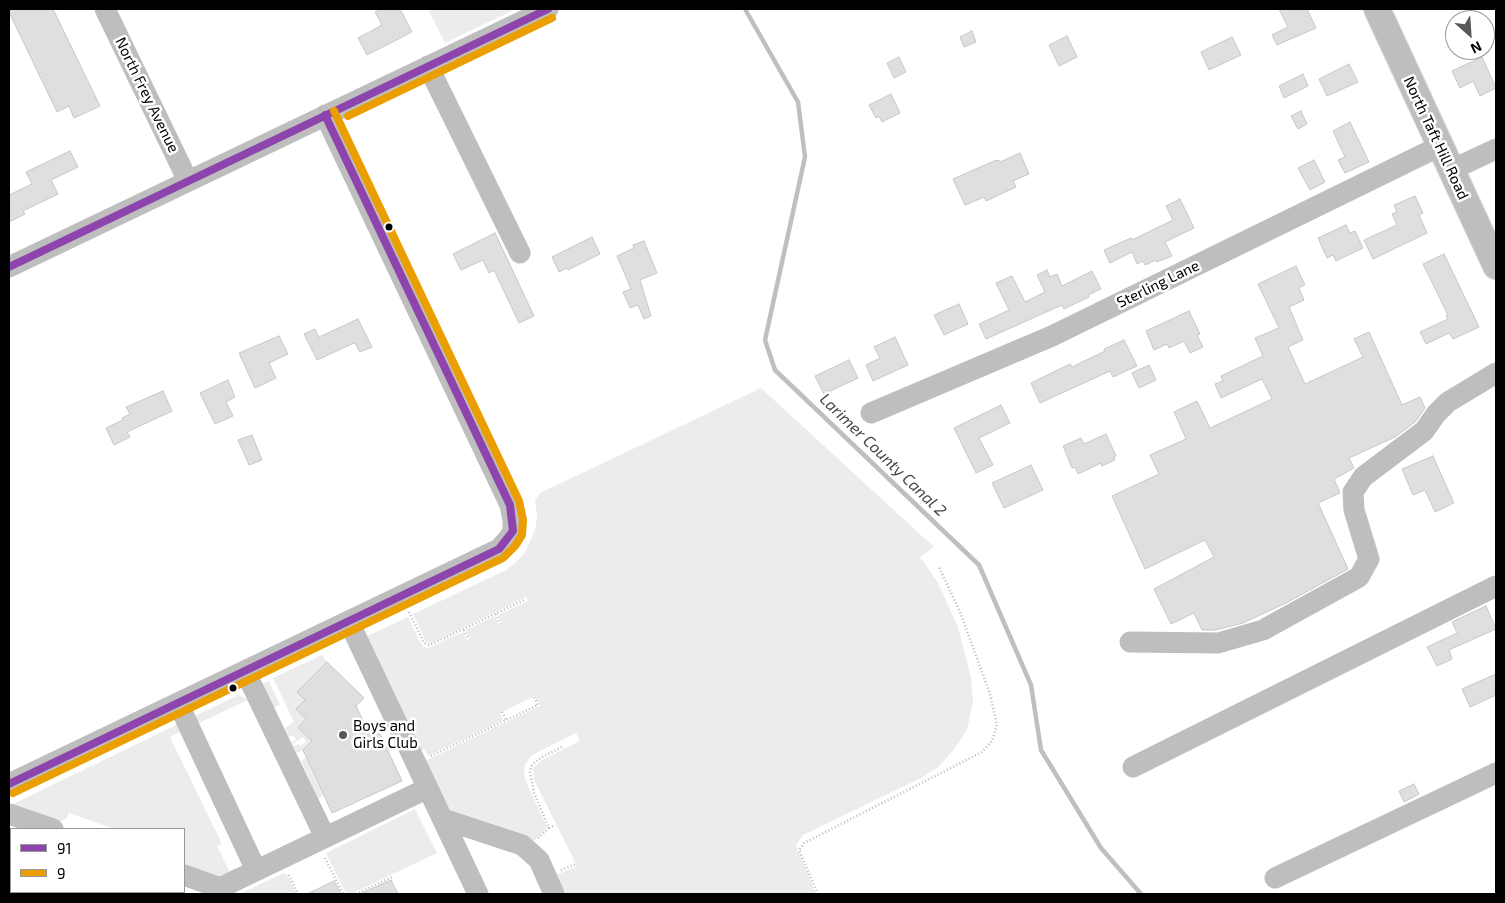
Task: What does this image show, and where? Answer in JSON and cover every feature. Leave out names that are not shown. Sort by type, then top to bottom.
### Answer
[{"type":"main road","name":"North Taft Hill Road","points":[[1377,9],[1496,266]]},
{"type":"street","name":"North Frey Avenue","points":[[105,9],[188,181]]},
{"type":"street","points":[[9,267],[548,9]]},
{"type":"street","points":[[428,66],[520,253]]},
{"type":"street","points":[[9,784],[499,549],[513,531],[510,505],[325,116]]},
{"type":"street","name":"Sterling Lane","points":[[871,413],[1052,336],[1440,146]]},
{"type":"street","points":[[1451,170],[1496,149]]},
{"type":"street","points":[[1130,642],[1218,643],[1263,630],[1359,577],[1369,559],[1354,510],[1353,492],[1363,477],[1424,431],[1436,414],[1448,402],[1496,373]]},
{"type":"street","points":[[1134,767],[1496,586]]},
{"type":"street","points":[[349,622],[478,894]]},
{"type":"street","points":[[244,671],[323,845]]},
{"type":"street","points":[[178,702],[256,870]]},
{"type":"street","points":[[1275,878],[1496,773]]},
{"type":"street","points":[[185,875],[220,888],[256,870],[323,845],[428,788]]},
{"type":"street","points":[[9,814],[50,828]]},
{"type":"street","points":[[443,819],[522,845],[539,860],[554,894]]},
{"type":"path","points":[[818,894],[799,850],[804,843],[982,752],[992,741],[997,725],[990,694],[960,612],[939,568]]},
{"type":"path","points":[[402,596],[426,644],[430,645],[526,599]]},
{"type":"path","points":[[496,614],[501,624]]},
{"type":"path","points":[[464,630],[469,639]]},
{"type":"path","points":[[416,762],[538,705],[534,697]]},
{"type":"path","points":[[502,712],[506,720]]},
{"type":"path","points":[[549,828],[534,793],[530,772],[532,765],[537,761],[564,746]]},
{"type":"path","points":[[529,850],[542,833],[555,825]]},
{"type":"path","points":[[323,845],[343,894]]},
{"type":"path","points":[[286,869],[298,894]]},
{"type":"path","points":[[356,894],[392,877]]},
{"type":"shaded area","points":[[428,9],[516,9],[445,43]]},
{"type":"shaded area","points":[[761,388],[934,547],[920,557],[938,583],[958,627],[971,677],[973,702],[967,730],[952,752],[938,767],[921,778],[803,835],[796,845],[816,894],[562,894],[554,876],[577,866],[534,780],[533,768],[542,760],[580,741],[576,733],[531,756],[525,765],[524,775],[527,784],[547,827],[533,842],[523,836],[444,808],[423,762],[540,706],[535,696],[500,713],[503,720],[428,756],[424,749],[418,752],[363,638],[408,617],[420,642],[427,648],[463,632],[467,640],[470,638],[466,630],[495,616],[499,625],[502,623],[498,615],[528,601],[526,597],[432,643],[426,642],[413,614],[506,570],[514,564],[524,554],[535,530],[537,516],[535,500],[540,493]]},
{"type":"shaded area","points":[[322,655],[327,662],[297,692],[305,700],[296,709],[306,719],[298,728],[312,741],[297,753],[293,746],[299,744],[300,746],[306,742],[303,737],[293,744],[292,742],[296,740],[293,735],[289,737],[285,728],[294,722],[273,678]]},
{"type":"shaded area","points":[[269,681],[280,705],[271,709],[259,685]]},
{"type":"shaded area","points":[[239,695],[248,700],[199,723],[192,717]]},
{"type":"shaded area","points":[[178,724],[178,733],[170,737],[222,844],[217,846],[229,871],[236,868],[235,872],[217,878],[185,867],[185,828],[112,828],[69,813],[66,819],[59,822],[9,806]]},
{"type":"shaded area","points":[[306,758],[323,796],[318,799],[301,761]]},
{"type":"shaded area","points":[[415,809],[437,853],[351,894],[346,894],[326,853]]},
{"type":"shaded area","points":[[284,873],[288,876],[297,894],[239,894]]},
{"type":"shaded area","points":[[53,893],[146,893],[146,894]]},
{"type":"building","points":[[9,9],[53,9],[100,106],[74,118],[69,106],[57,112]]},
{"type":"building","points":[[381,9],[400,9],[412,32],[367,55],[358,38],[382,25],[375,12]]},
{"type":"building","points":[[1279,9],[1307,9],[1316,28],[1277,45],[1272,35],[1288,27]]},
{"type":"building","points":[[972,31],[976,42],[964,47],[960,37]]},
{"type":"building","points":[[1067,36],[1077,57],[1059,66],[1049,45]]},
{"type":"building","points":[[1232,37],[1241,55],[1209,70],[1201,52]]},
{"type":"building","points":[[899,57],[906,72],[894,78],[887,63]]},
{"type":"building","points":[[1476,60],[1483,60],[1496,88],[1480,96],[1473,81],[1460,88],[1452,71]]},
{"type":"building","points":[[1349,64],[1358,82],[1327,96],[1319,79]]},
{"type":"building","points":[[1303,74],[1308,86],[1284,98],[1279,86]]},
{"type":"building","points":[[891,94],[900,113],[882,122],[879,116],[876,118],[869,105]]},
{"type":"building","points":[[1301,111],[1307,124],[1298,129],[1291,116]]},
{"type":"building","points":[[1350,122],[1369,162],[1345,173],[1338,160],[1345,157],[1333,131]]},
{"type":"building","points":[[70,151],[78,167],[51,180],[58,194],[23,211],[25,214],[9,222],[9,195],[32,184],[26,172]]},
{"type":"building","points":[[1020,153],[1029,174],[1013,181],[1016,187],[986,201],[984,197],[965,205],[953,179],[994,161],[999,160],[1000,162]]},
{"type":"building","points":[[1314,160],[1325,182],[1310,190],[1298,168]]},
{"type":"building","points":[[1415,196],[1423,213],[1419,215],[1427,233],[1373,259],[1364,240],[1397,225],[1392,214],[1397,212],[1394,205]]},
{"type":"building","points":[[1180,199],[1194,228],[1165,242],[1172,256],[1145,265],[1143,261],[1137,264],[1132,252],[1110,263],[1104,250],[1131,238],[1132,240],[1173,220],[1166,206]]},
{"type":"building","points":[[1346,225],[1350,233],[1355,231],[1363,248],[1336,261],[1333,255],[1327,258],[1318,238]]},
{"type":"building","points":[[495,233],[534,316],[519,323],[494,270],[489,273],[483,260],[461,270],[453,254]]},
{"type":"building","points":[[592,237],[600,254],[568,270],[567,268],[559,272],[552,257]]},
{"type":"building","points":[[644,241],[657,273],[640,280],[651,316],[644,319],[638,305],[630,308],[623,292],[631,289],[617,256],[634,248],[633,245]]},
{"type":"building","points":[[1444,254],[1479,327],[1453,339],[1449,333],[1426,344],[1420,332],[1448,319],[1446,316],[1448,315],[1423,264]]},
{"type":"building","points":[[1296,266],[1305,285],[1299,288],[1304,300],[1289,307],[1303,340],[1288,347],[1305,384],[1363,357],[1354,339],[1369,332],[1402,405],[1420,397],[1425,408],[1415,422],[1395,437],[1349,458],[1354,468],[1334,479],[1340,493],[1318,503],[1348,569],[1286,603],[1243,623],[1216,630],[1202,630],[1194,613],[1171,624],[1154,589],[1214,557],[1205,540],[1145,569],[1112,496],[1159,474],[1150,455],[1186,439],[1174,412],[1197,401],[1210,428],[1272,399],[1262,379],[1221,398],[1215,384],[1223,381],[1221,376],[1263,356],[1255,338],[1279,328],[1258,284]]},
{"type":"building","points":[[1047,270],[1050,277],[1057,274],[1062,286],[1092,271],[1101,289],[1064,309],[1062,305],[986,339],[979,324],[1009,310],[996,283],[1012,276],[1025,302],[1045,292],[1037,275]]},
{"type":"building","points":[[959,304],[968,324],[944,335],[934,315]]},
{"type":"building","points":[[1189,311],[1200,334],[1197,335],[1203,347],[1190,353],[1184,341],[1169,348],[1167,344],[1154,350],[1146,331]]},
{"type":"building","points":[[358,319],[372,347],[360,352],[355,343],[317,360],[304,334],[315,329],[319,337]]},
{"type":"building","points":[[279,336],[288,354],[269,363],[276,378],[255,388],[239,353]]},
{"type":"building","points":[[895,337],[908,365],[873,381],[866,365],[880,358],[874,347]]},
{"type":"building","points":[[1124,340],[1137,366],[1113,377],[1110,371],[1040,403],[1031,383],[1070,364],[1072,367]]},
{"type":"building","points":[[849,360],[858,378],[824,394],[815,376]]},
{"type":"building","points":[[1149,365],[1156,380],[1139,388],[1132,373]]},
{"type":"building","points":[[228,380],[235,397],[226,402],[233,416],[215,424],[200,393]]},
{"type":"building","points":[[163,391],[172,411],[127,432],[130,437],[114,445],[106,428],[123,420],[122,418],[130,414],[126,407]]},
{"type":"building","points":[[1001,405],[1010,423],[979,438],[993,465],[976,473],[954,428]]},
{"type":"building","points":[[1106,434],[1116,456],[1114,457],[1115,460],[1102,466],[1101,463],[1078,474],[1075,467],[1072,468],[1063,446],[1081,438],[1084,444]]},
{"type":"building","points":[[252,435],[262,460],[249,465],[238,440]]},
{"type":"building","points":[[1433,456],[1454,503],[1435,512],[1425,490],[1413,495],[1402,469]]},
{"type":"building","points":[[1031,465],[1043,490],[1004,508],[992,483]]},
{"type":"building","points":[[1486,606],[1496,629],[1449,650],[1452,659],[1437,666],[1427,647],[1457,633],[1452,622]]},
{"type":"building","name":"Boys and Girls Club","points":[[327,662],[364,698],[356,706],[367,729],[376,725],[402,781],[332,813],[303,750],[312,741],[298,728],[306,719],[296,709],[305,700],[297,692]]},
{"type":"building","points":[[1496,674],[1496,695],[1470,707],[1462,689]]},
{"type":"building","points":[[1414,784],[1419,794],[1404,802],[1399,791]]},
{"type":"building","points":[[391,880],[398,894],[360,894]]},
{"type":"building","points":[[334,881],[341,894],[307,894]]},
{"type":"waterway","name":"Larimer County Canal 2","points":[[745,9],[798,102],[805,157],[765,340],[775,370],[979,565],[1031,685],[1041,750],[1101,848],[1141,894]]},
{"type":"transit line","name":"91","points":[[9,267],[548,9]]},
{"type":"transit line","name":"9","points":[[348,116],[552,18]]},
{"type":"transit line","name":"9","points":[[13,793],[503,558],[515,546],[522,535],[523,520],[519,501],[334,111]]},
{"type":"transit line","name":"91","points":[[9,784],[499,549],[513,531],[510,505],[325,115]]},
{"type":"place","name":"Boys and Girls Club","points":[[343,735]]}]
